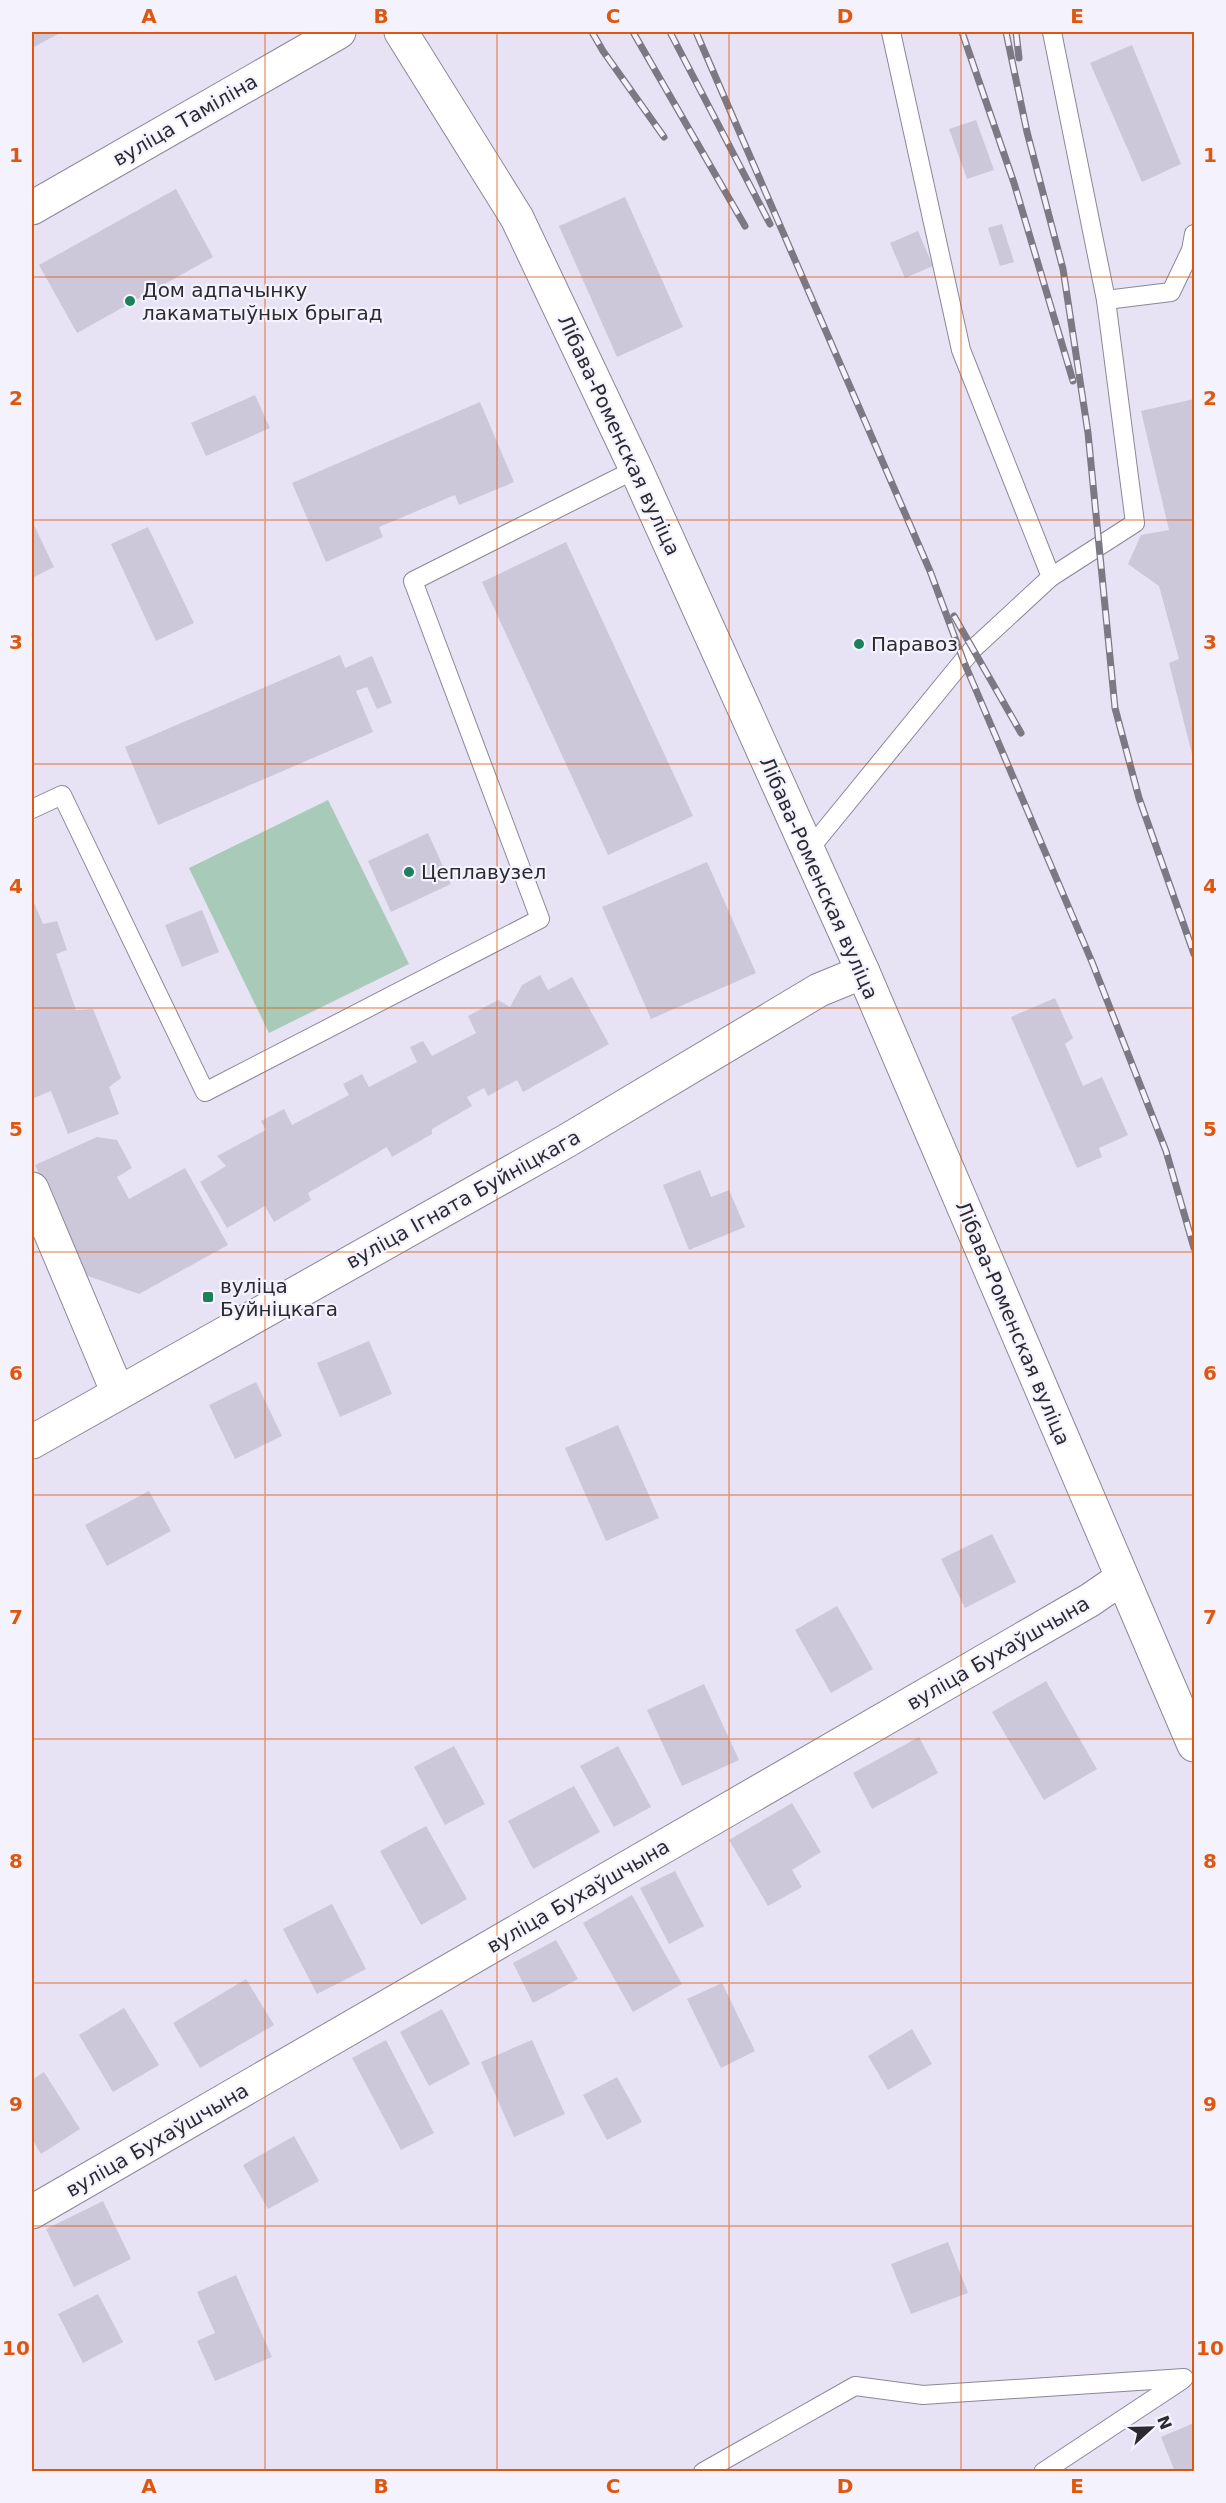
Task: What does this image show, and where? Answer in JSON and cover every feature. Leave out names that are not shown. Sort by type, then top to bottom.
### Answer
[{"type":"street","name":"вуліца Таміліна","points":[[32,208],[339,32]]},
{"type":"street","name":"Лібава-Роменская вуліца","points":[[401,32],[517,219],[636,469],[863,972],[1194,1745]]},
{"type":"street","name":"вуліца Ігната Буйніцкага","points":[[32,1442],[568,1140],[819,990],[863,972]]},
{"type":"street","points":[[32,1189],[118,1393]]},
{"type":"street","name":"вуліца Бухаўшчына","points":[[32,2212],[1090,1600],[1122,1578]]},
{"type":"lane","points":[[891,32],[961,350],[1051,577]]},
{"type":"lane","points":[[807,852],[972,650],[1051,577],[1135,523],[1106,300],[1052,32]]},
{"type":"lane","points":[[1106,300],[1171,292],[1191,250],[1194,234]]},
{"type":"lane","points":[[32,809],[62,795],[205,1092],[540,919],[413,580],[636,469]]},
{"type":"lane","points":[[704,2472],[855,2386],[922,2395],[1189,2376]]},
{"type":"lane","points":[[1043,2472],[1189,2376]]},
{"type":"green space","points":[[328,800],[409,964],[269,1033],[189,868]]},
{"type":"building","points":[[32,32],[62,32],[32,48]]},
{"type":"building","points":[[1132,45],[1181,164],[1142,182],[1090,63]]},
{"type":"building","points":[[976,120],[994,170],[967,179],[949,129]]},
{"type":"building","points":[[176,189],[213,257],[77,333],[39,265]]},
{"type":"building","points":[[625,197],[683,327],[617,357],[559,226]]},
{"type":"building","points":[[1002,224],[1014,262],[1000,266],[988,228]]},
{"type":"building","points":[[918,231],[933,266],[905,278],[890,243]]},
{"type":"building","points":[[255,395],[270,428],[206,456],[191,423]]},
{"type":"building","points":[[1194,399],[1194,762],[1169,663],[1179,659],[1159,586],[1128,564],[1141,535],[1169,530],[1141,411]]},
{"type":"building","points":[[480,402],[514,482],[459,505],[455,495],[379,527],[383,537],[326,562],[292,483]]},
{"type":"building","points":[[32,521],[54,567],[32,578]]},
{"type":"building","points":[[148,527],[194,623],[156,641],[111,544]]},
{"type":"building","points":[[566,542],[693,816],[608,855],[482,582]]},
{"type":"building","points":[[340,655],[345,668],[372,656],[392,703],[377,709],[367,687],[356,691],[373,732],[158,825],[125,747]]},
{"type":"building","name":"Цеплавузел","points":[[428,833],[451,884],[391,912],[368,861]]},
{"type":"building","points":[[707,862],[756,973],[651,1019],[602,907]]},
{"type":"building","points":[[32,898],[43,924],[57,921],[67,950],[56,954],[76,1010],[93,1009],[121,1078],[109,1087],[119,1114],[68,1134],[51,1091],[34,1098],[32,1091]]},
{"type":"building","points":[[202,910],[219,952],[182,967],[165,925]]},
{"type":"building","points":[[540,975],[548,990],[572,977],[609,1044],[523,1092],[517,1080],[488,1096],[484,1088],[467,1097],[472,1106],[432,1129],[432,1134],[392,1157],[387,1147],[308,1193],[311,1200],[274,1222],[265,1206],[227,1228],[200,1182],[226,1166],[217,1156],[266,1130],[261,1121],[284,1109],[292,1125],[349,1095],[343,1084],[362,1074],[369,1087],[417,1062],[410,1047],[423,1041],[432,1056],[476,1033],[468,1016],[498,1000],[510,1007],[522,985]]},
{"type":"building","points":[[1055,998],[1073,1038],[1065,1044],[1083,1086],[1102,1077],[1128,1135],[1099,1148],[1102,1157],[1077,1168],[1011,1017]]},
{"type":"building","points":[[97,1137],[117,1140],[132,1168],[117,1177],[129,1199],[185,1168],[228,1245],[139,1294],[85,1275],[35,1165]]},
{"type":"building","points":[[700,1170],[711,1197],[729,1190],[745,1227],[689,1250],[663,1185]]},
{"type":"building","points":[[369,1341],[392,1394],[340,1417],[317,1363]]},
{"type":"building","points":[[256,1382],[282,1436],[235,1459],[209,1405]]},
{"type":"building","points":[[618,1425],[659,1518],[606,1541],[565,1448]]},
{"type":"building","points":[[149,1491],[171,1531],[107,1566],[85,1525]]},
{"type":"building","points":[[992,1534],[1016,1582],[965,1608],[941,1559]]},
{"type":"building","points":[[837,1606],[873,1669],[831,1693],[795,1630]]},
{"type":"building","points":[[1046,1681],[1097,1769],[1044,1800],[992,1712]]},
{"type":"building","points":[[704,1684],[739,1760],[682,1786],[647,1710]]},
{"type":"building","points":[[919,1737],[938,1773],[872,1809],[853,1773]]},
{"type":"building","points":[[454,1746],[485,1804],[445,1825],[414,1767]]},
{"type":"building","points":[[618,1746],[651,1807],[614,1827],[580,1766]]},
{"type":"building","points":[[574,1786],[600,1832],[533,1869],[508,1821]]},
{"type":"building","points":[[792,1803],[821,1852],[792,1870],[802,1887],[768,1906],[729,1840]]},
{"type":"building","points":[[426,1826],[467,1899],[421,1925],[380,1851]]},
{"type":"building","points":[[675,1871],[704,1926],[669,1944],[640,1888]]},
{"type":"building","points":[[632,1895],[682,1984],[633,2012],[583,1923]]},
{"type":"building","points":[[332,1904],[366,1969],[317,1994],[283,1929]]},
{"type":"building","points":[[556,1940],[578,1979],[533,2003],[513,1963]]},
{"type":"building","points":[[246,1979],[274,2025],[200,2068],[173,2023]]},
{"type":"building","points":[[722,1983],[755,2051],[721,2068],[687,1999]]},
{"type":"building","points":[[124,2008],[159,2065],[113,2092],[79,2035]]},
{"type":"building","points":[[442,2009],[470,2064],[429,2086],[400,2032]]},
{"type":"building","points":[[912,2029],[932,2064],[888,2090],[868,2056]]},
{"type":"building","points":[[386,2040],[434,2133],[401,2150],[352,2058]]},
{"type":"building","points":[[532,2040],[565,2114],[514,2137],[481,2062]]},
{"type":"building","points":[[44,2072],[80,2129],[41,2154],[32,2139],[32,2080]]},
{"type":"building","points":[[617,2077],[642,2122],[607,2140],[583,2095]]},
{"type":"building","points":[[294,2136],[319,2181],[268,2209],[243,2165]]},
{"type":"building","points":[[103,2201],[131,2259],[74,2287],[46,2229]]},
{"type":"building","points":[[948,2242],[968,2293],[911,2314],[891,2264]]},
{"type":"building","points":[[236,2275],[272,2357],[215,2381],[197,2341],[215,2333],[197,2292]]},
{"type":"building","points":[[98,2294],[123,2342],[83,2363],[58,2314]]},
{"type":"building","points":[[1194,2423],[1194,2472],[1175,2472],[1161,2437]]},
{"type":"railway","points":[[592,32],[664,137]]},
{"type":"railway","points":[[633,32],[745,226]]},
{"type":"railway","points":[[670,32],[770,224]]},
{"type":"railway","points":[[696,32],[930,571],[964,662],[1092,962],[1166,1151],[1194,1248]]},
{"type":"railway","points":[[962,32],[1014,183],[1073,381]]},
{"type":"railway","points":[[1006,32],[1027,132],[1063,269],[1088,433],[1115,708],[1139,798],[1194,954]]},
{"type":"railway","points":[[1016,32],[1019,58]]},
{"type":"railway","points":[[954,616],[1021,733]]},
{"type":"place","name":"Дом адпачынку лакаматыўных брыгад","points":[[130,301]]},
{"type":"place","name":"Паравоз","points":[[859,644]]},
{"type":"place","name":"Цеплавузел","points":[[409,872]]},
{"type":"place","name":"вуліца Буйніцкага","points":[[208,1297]]}]
